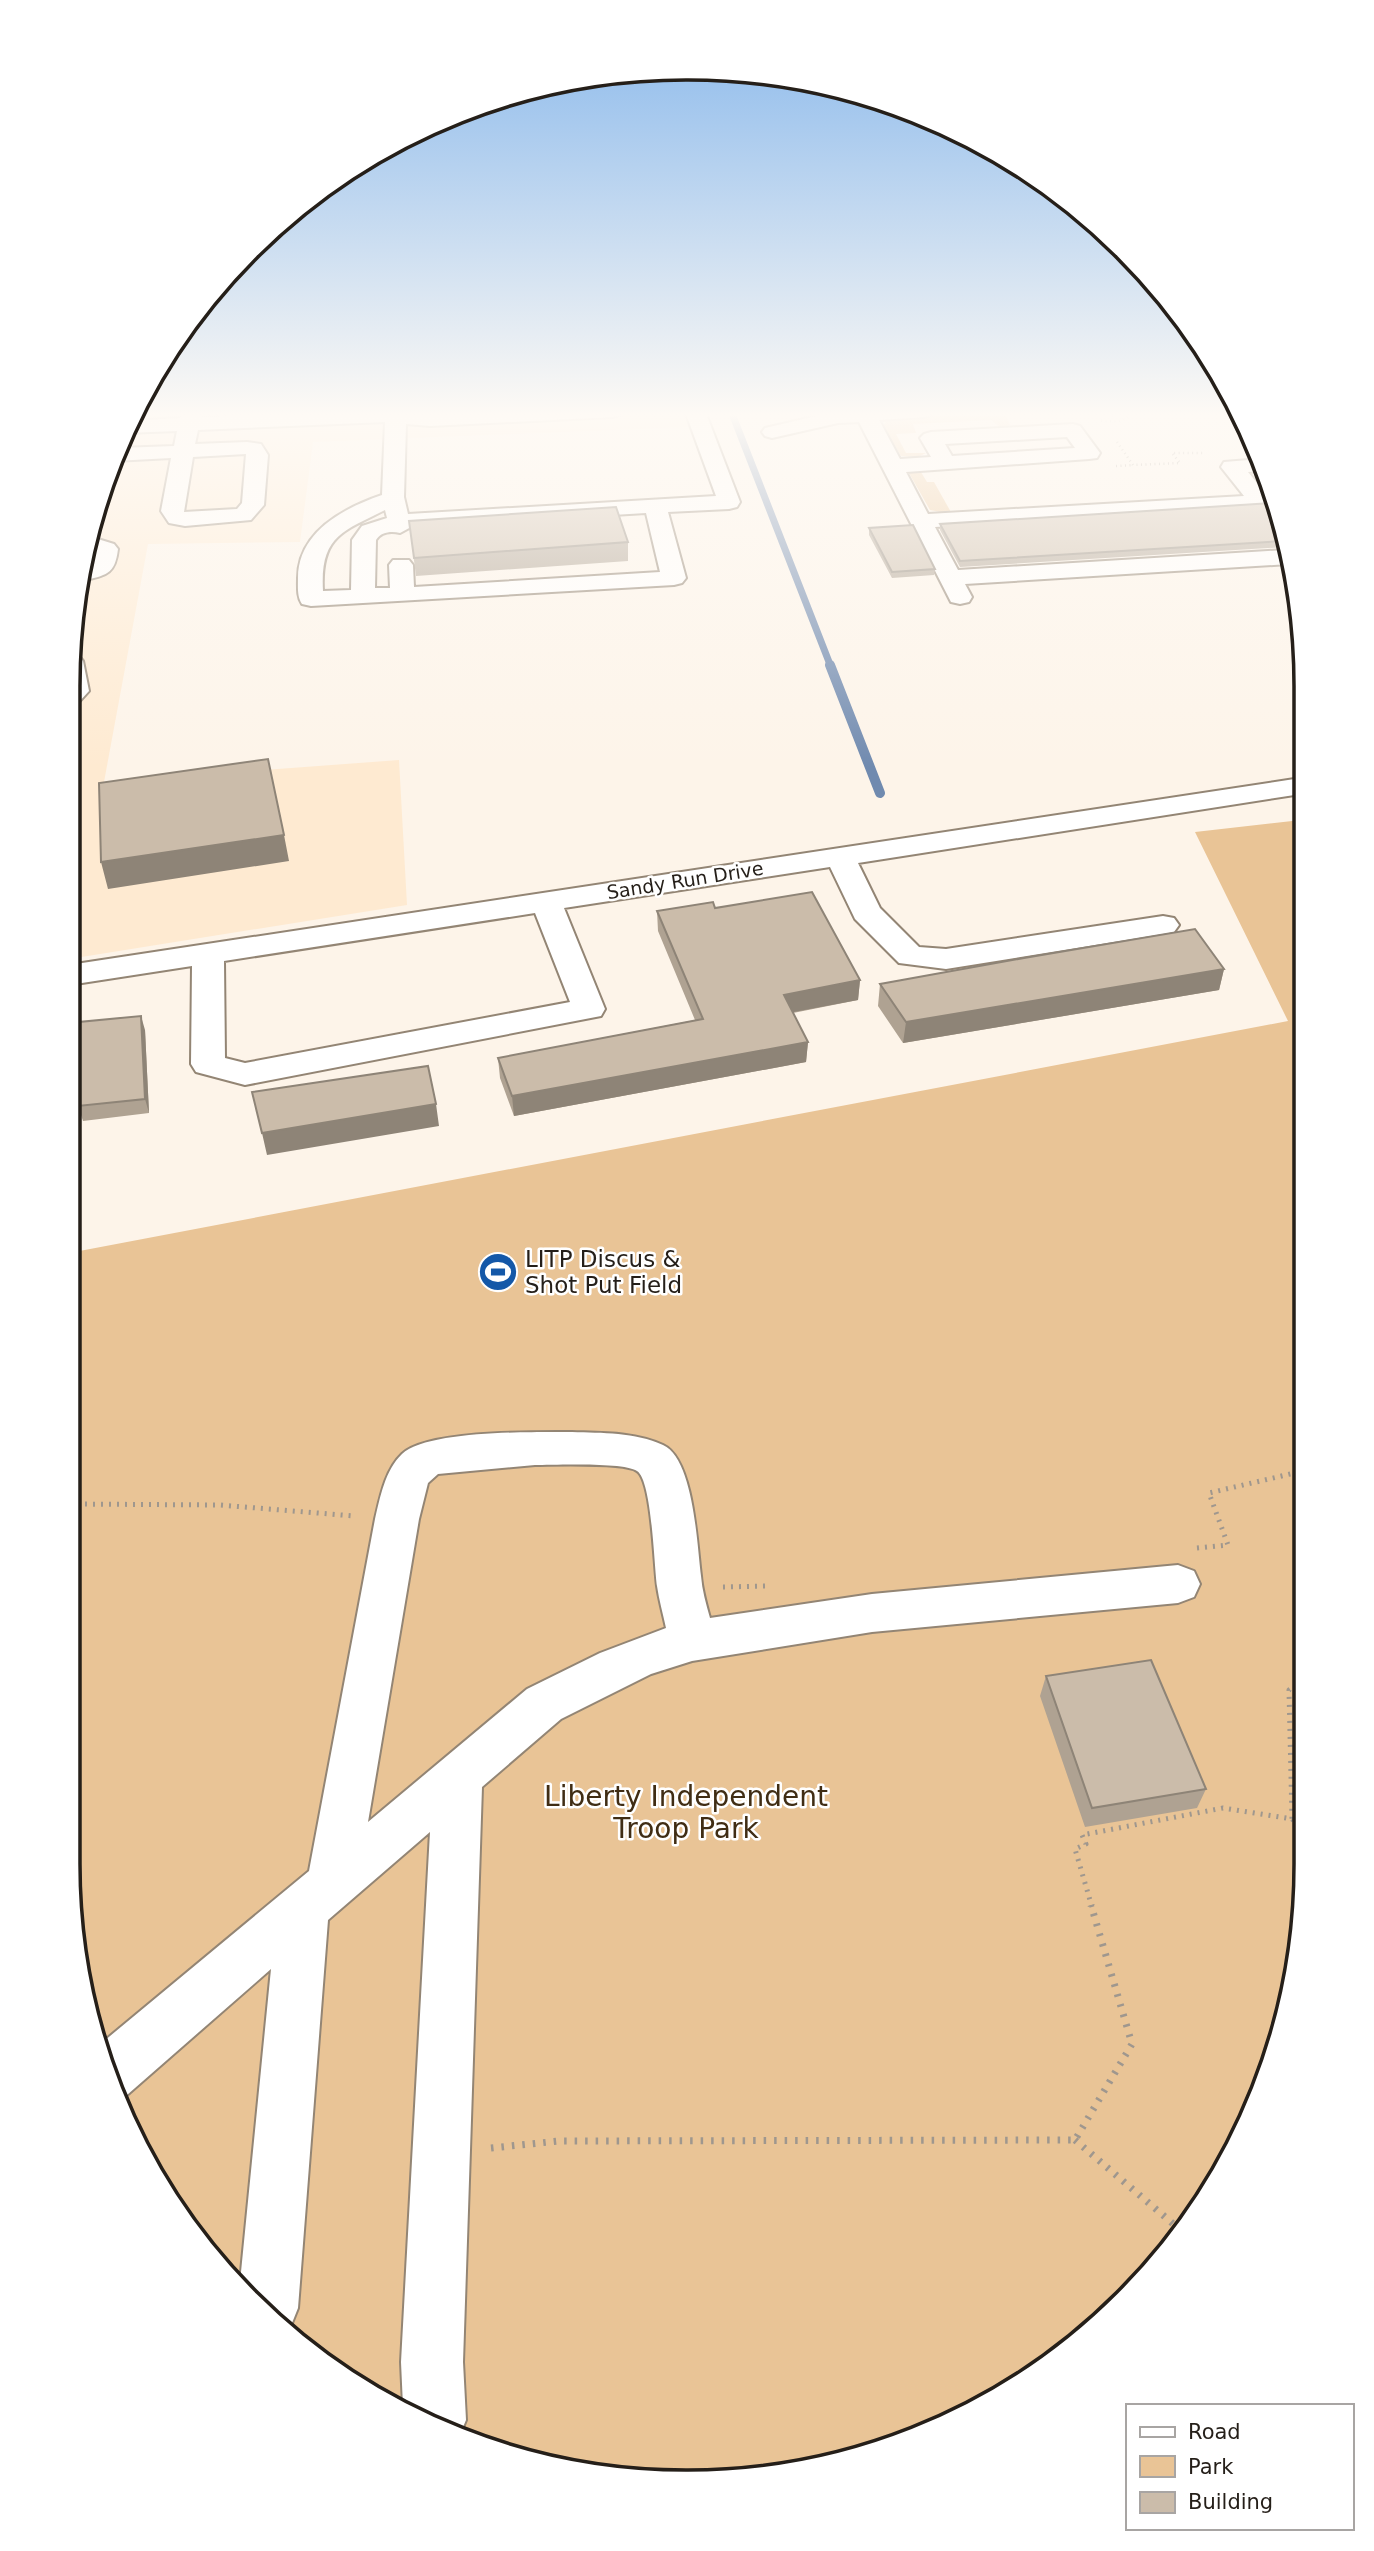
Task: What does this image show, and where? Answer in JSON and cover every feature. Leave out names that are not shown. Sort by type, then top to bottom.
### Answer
[{"type":"street","points":[[336,530],[317,544],[311,559],[311,599],[674,578],[661,530]]},
{"type":"street","points":[[363,596],[364,540],[373,530]]},
{"type":"street","points":[[400,530],[401,594]]},
{"type":"street","points":[[926,530],[955,587],[1279,558]]},
{"type":"street","points":[[92,570],[104,566],[106,549],[97,546]]},
{"type":"street","name":"Sandy Run Drive","points":[[80,973],[1294,787]]},
{"type":"street","points":[[840,856],[866,912],[910,956],[946,959],[1163,925]]},
{"type":"street","points":[[208,954],[208,1064],[245,1074],[589,1009],[546,901]]},
{"type":"street","points":[[269,2303],[317,1895],[397,1519],[405,1486],[420,1462],[450,1453],[581,1450],[623,1452],[650,1457],[660,1467],[668,1491],[680,1588],[692,1641]]},
{"type":"street","points":[[116,2066],[544,1704],[605,1673],[666,1647],[692,1641],[873,1613],[1178,1584]]},
{"type":"street","points":[[435,2415],[432,2362],[458,1776]]},
{"type":"path","points":[[80,1504],[220,1505],[397,1519]]},
{"type":"path","points":[[1075,2140],[1132,2044],[1074,1849],[1086,1844],[1082,1835],[1223,1808],[1292,1819],[1289,1690],[1294,1687]]},
{"type":"path","points":[[442,2152],[559,2141],[1075,2140],[1174,2225]]},
{"type":"shaded area","points":[[101,530],[302,530],[300,542],[148,544],[104,782],[399,760],[407,905],[80,957],[80,687],[86,608]]},
{"type":"green space","name":"Liberty Independent Troop Park","points":[[1294,821],[1294,1864],[1288,1943],[1273,2021],[1247,2096],[1231,2132],[1191,2201],[1168,2233],[1116,2293],[1087,2320],[1024,2368],[990,2389],[955,2408],[882,2438],[844,2450],[766,2465],[727,2469],[647,2469],[569,2459],[530,2450],[455,2424],[419,2408],[350,2368],[318,2345],[258,2293],[231,2264],[183,2201],[143,2132],[113,2059],[101,2021],[86,1943],[80,1864],[80,1251],[1288,1021],[1195,832]]},
{"type":"building","points":[[410,530],[624,530],[628,542],[414,558]]},
{"type":"building","points":[[870,530],[916,530],[935,569],[892,572]]},
{"type":"building","points":[[943,530],[1273,530],[1276,541],[960,561]]},
{"type":"building","points":[[268,759],[284,835],[101,862],[99,783]]},
{"type":"building","points":[[812,892],[860,980],[784,995],[808,1042],[512,1096],[498,1058],[703,1019],[657,911],[713,902],[715,908]]},
{"type":"building","points":[[1195,929],[1224,969],[906,1022],[880,984],[1024,958]]},
{"type":"building","points":[[141,1016],[145,1099],[80,1106],[80,1022]]},
{"type":"building","points":[[428,1066],[436,1104],[262,1133],[252,1092]]},
{"type":"building","points":[[1151,1660],[1206,1789],[1092,1808],[1046,1676]]},
{"type":"waterway","points":[[778,530],[831,667]]},
{"type":"waterway","points":[[830,665],[880,793]]},
{"type":"place","name":"LITP Discus & Shot Put Field","points":[[498,1272]]}]
